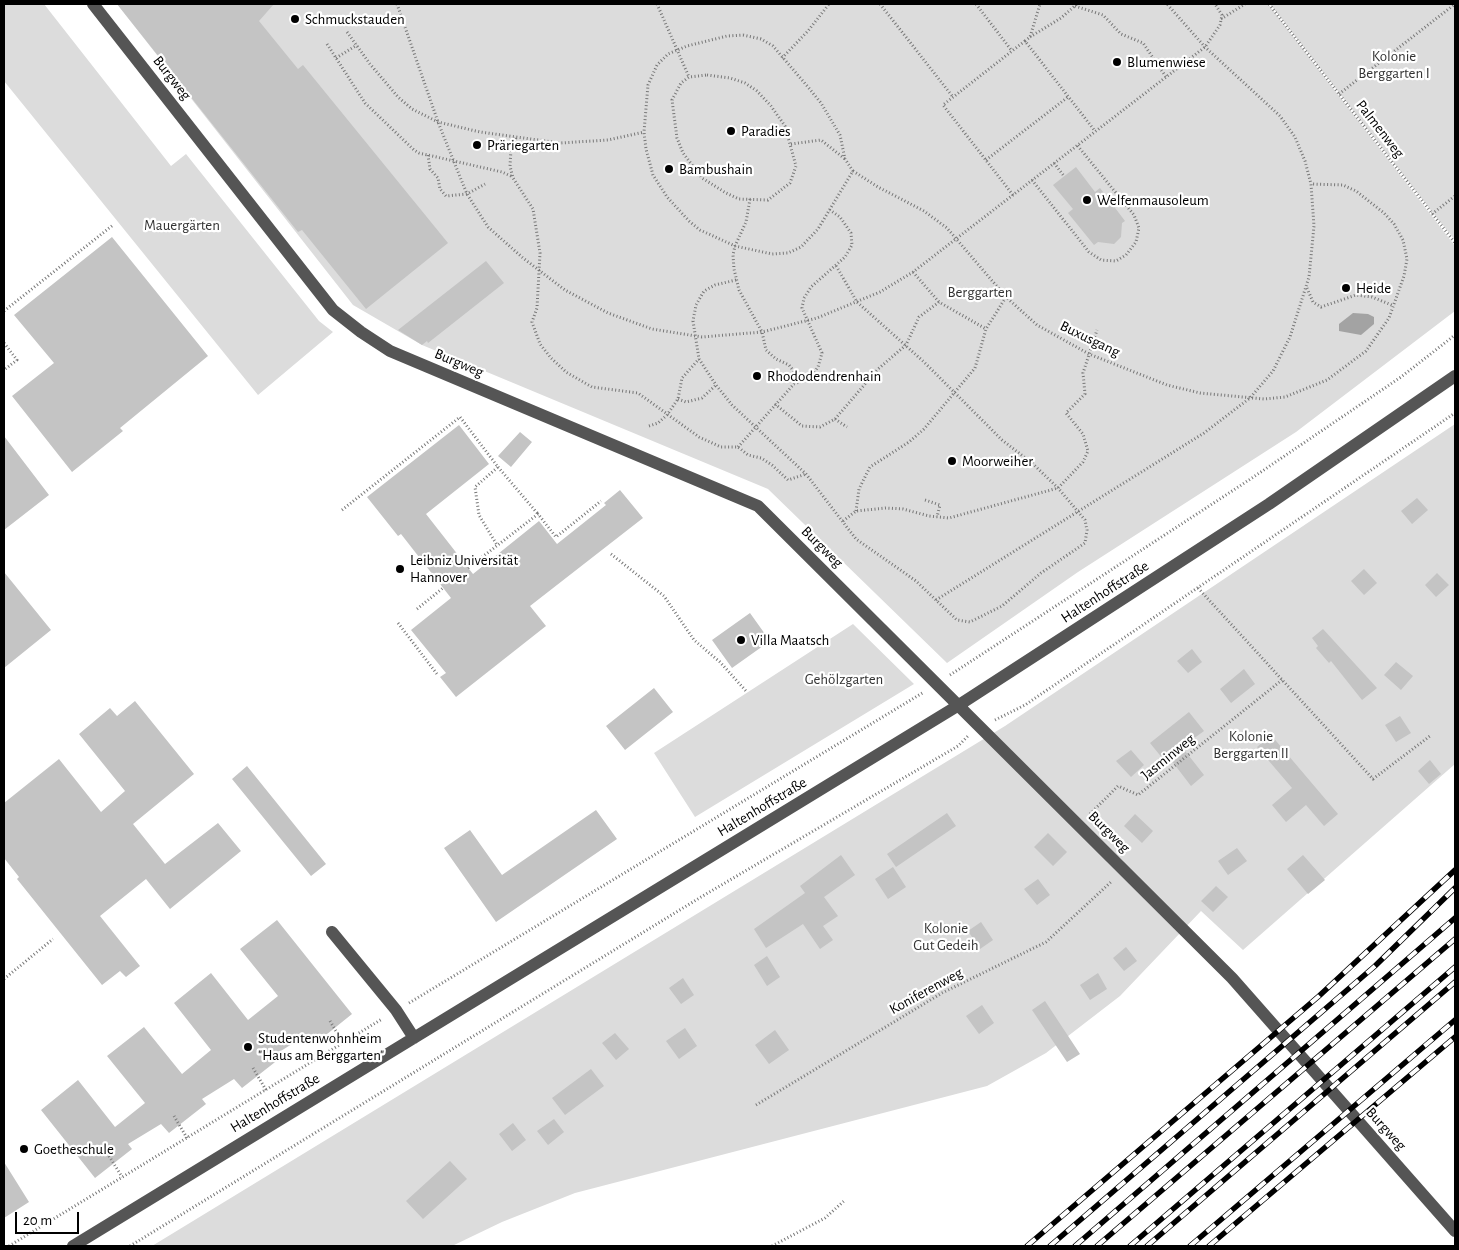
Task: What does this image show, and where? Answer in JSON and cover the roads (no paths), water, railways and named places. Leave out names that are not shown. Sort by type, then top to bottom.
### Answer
[{"type":"street","name":"Burgweg","points":[[93,4],[333,310],[390,351],[758,506],[1232,978],[1455,1231]]},
{"type":"street","name":"Haltenhoffstraße","points":[[73,1246],[959,705],[1269,504],[1455,376]]},
{"type":"street","points":[[332,932],[396,1010],[414,1038]]},
{"type":"railway","points":[[1027,1246],[1319,996],[1455,870]]},
{"type":"railway","points":[[1050,1246],[1375,966],[1455,888]]},
{"type":"railway","points":[[1075,1246],[1455,918]]},
{"type":"railway","points":[[1097,1246],[1455,939]]},
{"type":"railway","points":[[1130,1246],[1455,967]]},
{"type":"railway","points":[[1147,1246],[1455,982]]},
{"type":"railway","points":[[1190,1246],[1455,1020]]},
{"type":"railway","points":[[1209,1246],[1455,1037]]},
{"type":"place","name":"Schmuckstauden","points":[[295,19]]},
{"type":"place","name":"Blumenwiese","points":[[1117,62]]},
{"type":"place","name":"Paradies","points":[[731,131]]},
{"type":"place","name":"Präriegarten","points":[[477,145]]},
{"type":"place","name":"Bambushain","points":[[669,169]]},
{"type":"place","name":"Welfenmausoleum","points":[[1087,200]]},
{"type":"place","name":"Heide","points":[[1346,288]]},
{"type":"place","name":"Rhododendrenhain","points":[[757,376]]},
{"type":"place","name":"Moorweiher","points":[[952,461]]},
{"type":"place","name":"Leibniz Universität Hannover","points":[[400,569]]},
{"type":"place","name":"Villa Maatsch","points":[[741,640]]},
{"type":"place","name":"Studentenwohnheim \"Haus am Berggarten\"","points":[[248,1047]]},
{"type":"place","name":"Goetheschule","points":[[24,1149]]},
{"type":"park label","name":"Kolonie Berggarten I","points":[[1394,64]]},
{"type":"park label","name":"Mauergärten","points":[[182,225]]},
{"type":"park label","name":"Berggarten","points":[[980,292]]},
{"type":"park label","name":"Gehölzgarten","points":[[844,679]]},
{"type":"park label","name":"Kolonie Berggarten II","points":[[1251,744]]},
{"type":"park label","name":"Kolonie Gut Gedeih","points":[[946,936]]}]
